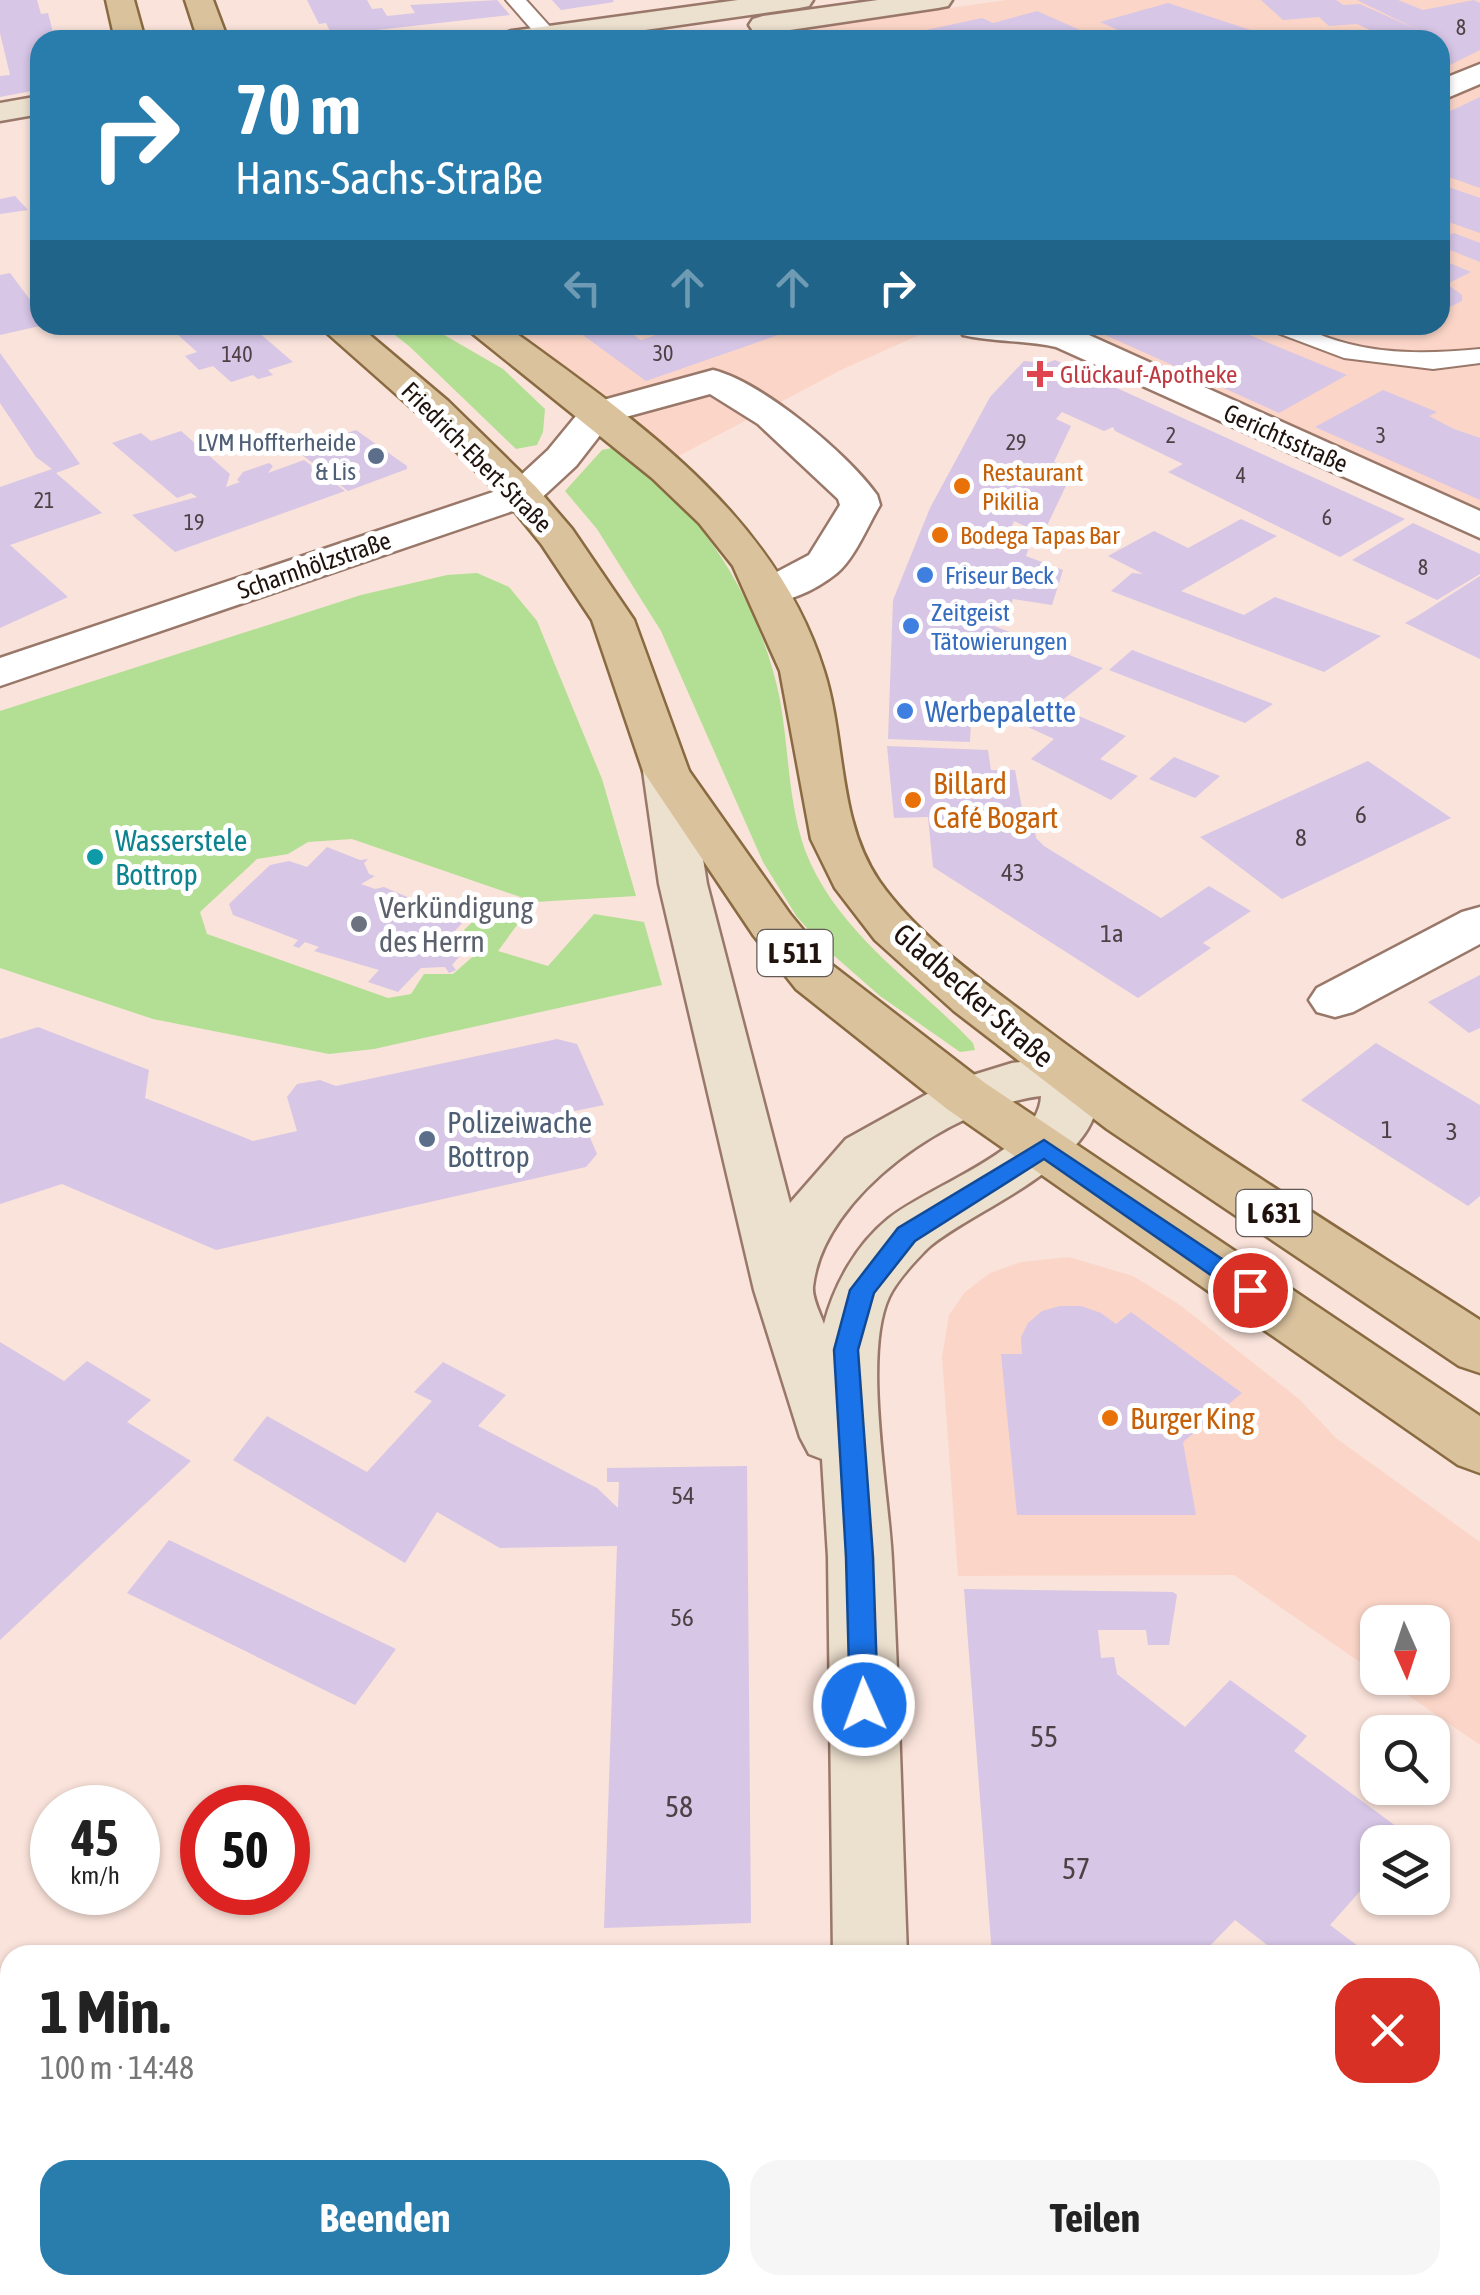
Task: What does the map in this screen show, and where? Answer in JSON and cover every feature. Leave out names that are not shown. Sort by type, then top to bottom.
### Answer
[{"type":"main road","points":[[120,0],[128,30]]},
{"type":"main road","points":[[199,0],[210,30]]},
{"type":"main road","points":[[589,30],[799,0]]},
{"type":"main road","points":[[730,30],[938,0]]},
{"type":"main road","points":[[0,112],[30,107]]},
{"type":"main road","name":"Friedrich-Ebert-Straße","points":[[348,335],[435,409],[522,495],[558,538],[613,620],[666,771]]},
{"type":"main road","points":[[493,335],[598,413]]},
{"type":"main road","name":"Gladbecker Straße","points":[[598,413],[701,498],[738,540],[771,592],[804,674],[820,783],[836,839],[858,886],[936,969],[1068,1075]]},
{"type":"main road","name":"L 511","points":[[666,771],[772,925],[814,977],[966,1096],[1044,1148]]},
{"type":"main road","name":"L 511","points":[[666,771],[683,884],[783,1290],[854,1506]]},
{"type":"main road","name":"Gladbecker Straße","points":[[783,1290],[804,1225],[865,1153],[966,1096],[1012,1081],[1068,1075]]},
{"type":"main road","name":"L 511","points":[[870,1945],[860,1557],[846,1350],[862,1290],[907,1234],[1044,1148],[1067,1114],[1068,1075]]},
{"type":"main road","name":"L 631","points":[[1068,1075],[1480,1350]]},
{"type":"main road","name":"L 631","points":[[1044,1148],[1480,1448]]},
{"type":"street","points":[[1450,87],[1480,73]]},
{"type":"street","name":"Gerichtsstraße","points":[[1048,335],[1068,339],[1480,526]]},
{"type":"street","points":[[598,413],[729,371],[728,386],[873,504],[824,563],[771,592]]},
{"type":"street","name":"Scharnhölzstraße","points":[[0,673],[522,495],[562,458],[598,413]]},
{"type":"street","points":[[1336,1000],[1480,923]]},
{"type":"lane","points":[[516,0],[542,30]]},
{"type":"lane","points":[[1304,335],[1344,351],[1432,361],[1480,356]]},
{"type":"shaded area","points":[[1006,0],[1480,0],[1480,508],[1198,383],[1071,337],[1056,335],[1450,335],[1450,30],[794,30]]},
{"type":"shaded area","points":[[518,335],[920,335],[843,369],[675,458]]},
{"type":"shaded area","points":[[1069,1257],[1133,1276],[1180,1305],[1299,1399],[1336,1438],[1480,1542],[1480,1745],[1450,1724],[1450,1715],[1437,1715],[1408,1695],[1450,1695],[1450,1605],[1360,1605],[1360,1662],[1234,1575],[958,1576],[942,1357],[949,1315],[965,1292],[990,1273],[1021,1262]]},
{"type":"green space","points":[[395,335],[444,335],[503,369],[545,409],[543,432],[537,445],[516,449]]},
{"type":"green space","points":[[612,448],[672,496],[698,525],[741,591],[771,663],[780,700],[795,813],[805,850],[819,879],[856,931],[973,1043],[975,1050],[960,1052],[880,996],[823,946],[797,917],[763,862],[661,631],[597,529],[565,491],[602,450]]},
{"type":"green space","points":[[477,573],[509,587],[537,621],[602,779],[636,896],[535,902],[352,839],[308,842],[288,854],[257,859],[200,912],[207,934],[388,998],[411,994],[424,974],[453,974],[478,952],[464,930],[485,910],[520,921],[498,951],[548,966],[594,914],[644,922],[662,985],[374,1049],[329,1054],[153,1019],[0,968],[0,711],[361,595],[447,575]]},
{"type":"building","points":[[0,0],[37,0],[41,14],[48,13],[52,30],[30,30],[30,91],[0,97],[0,76],[10,75],[0,33]]},
{"type":"building","points":[[307,0],[367,0],[372,9],[382,8],[387,16],[415,13],[410,5],[497,0],[510,15],[376,30],[330,30],[326,23],[319,24]]},
{"type":"building","points":[[552,0],[613,0],[614,2],[561,10]]},
{"type":"building","points":[[1261,0],[1336,0],[1343,5],[1360,4],[1418,30],[1370,30],[1357,24],[1329,26],[1319,17],[1283,20]]},
{"type":"building","points":[[1357,0],[1398,0],[1423,10],[1474,0],[1480,3],[1480,50],[1450,65],[1450,30],[1418,30]]},
{"type":"building","points":[[1168,3],[1250,30],[1118,30],[1100,22]]},
{"type":"building","points":[[1037,11],[1080,30],[926,30],[982,18],[993,23]]},
{"type":"building","points":[[1480,97],[1480,188],[1450,178],[1450,111]]},
{"type":"building","points":[[1450,188],[1480,198],[1480,233],[1450,222]]},
{"type":"building","points":[[15,196],[28,210],[0,214],[0,199]]},
{"type":"building","points":[[1450,235],[1480,243],[1480,262],[1450,250]]},
{"type":"building","points":[[1450,263],[1471,272],[1450,282]]},
{"type":"building","points":[[10,273],[30,300],[30,328],[0,335],[0,275]]},
{"type":"building","points":[[1450,286],[1462,295],[1462,301],[1450,307]]},
{"type":"building","points":[[178,335],[262,335],[293,362],[268,370],[273,375],[258,379],[253,375],[231,382],[213,366],[199,370],[185,356],[197,352]]},
{"type":"building","points":[[583,335],[634,335],[641,340],[656,335],[778,335],[646,381]]},
{"type":"building","points":[[1105,335],[1249,335],[1347,375],[1279,413]]},
{"type":"building","points":[[0,353],[80,464],[56,473],[102,513],[10,545],[68,597],[0,628],[0,487],[52,469],[36,457],[0,403]]},
{"type":"building","points":[[1055,360],[1405,519],[1340,557],[1168,472],[1183,464],[1113,427],[1104,431],[1062,412],[1056,419],[1071,426],[1054,462],[1073,471],[1043,534],[1014,521],[1008,536],[1030,544],[1026,556],[1063,570],[1052,605],[1013,599],[1005,621],[994,626],[1103,668],[1055,706],[1126,736],[1100,759],[1138,776],[1111,800],[1031,759],[1054,739],[1017,722],[971,720],[970,742],[888,739],[893,600],[930,508],[990,397],[1024,361]]},
{"type":"building","points":[[1383,390],[1437,412],[1429,416],[1480,438],[1480,500],[1315,427]]},
{"type":"building","points":[[356,430],[407,469],[348,491],[296,450]]},
{"type":"building","points":[[181,431],[230,474],[226,487],[240,482],[237,480],[243,472],[269,463],[273,466],[268,473],[304,460],[345,491],[175,552],[132,515],[197,497],[191,493],[177,498],[112,443],[141,433],[151,441]]},
{"type":"building","points":[[1241,519],[1277,536],[1181,591],[1244,615],[1275,597],[1381,636],[1324,672],[1111,591],[1132,573],[1143,574],[1108,556],[1154,531],[1188,548]]},
{"type":"building","points":[[1413,523],[1480,554],[1480,574],[1437,600],[1352,560]]},
{"type":"building","points":[[1480,576],[1480,659],[1405,623],[1419,615]]},
{"type":"building","points":[[1132,650],[1273,704],[1245,723],[1109,670]]},
{"type":"building","points":[[887,746],[988,750],[991,770],[1015,770],[1023,814],[1017,817],[1033,817],[1036,838],[1044,846],[1161,918],[1209,886],[1251,911],[1203,943],[1211,948],[1138,998],[933,867],[928,817],[894,818]]},
{"type":"building","points":[[1174,757],[1220,776],[1195,798],[1149,779]]},
{"type":"building","points":[[1368,761],[1451,818],[1282,899],[1200,837]]},
{"type":"building","name":"Verkündigung des Herrn","points":[[327,847],[360,860],[368,859],[364,863],[369,874],[375,876],[361,884],[375,889],[384,887],[435,909],[445,899],[475,909],[453,933],[465,946],[475,949],[465,950],[452,965],[456,970],[449,973],[445,967],[421,968],[398,992],[368,982],[379,970],[314,951],[319,947],[305,942],[299,948],[293,946],[298,940],[233,915],[229,904],[270,865],[289,861],[307,867]]},
{"type":"building","points":[[1480,975],[1480,1028],[1469,1033],[1428,1002]]},
{"type":"building","name":"Polizeiwache Bottrop","points":[[38,1027],[149,1070],[145,1098],[253,1141],[297,1131],[287,1097],[297,1084],[320,1080],[336,1086],[557,1039],[577,1044],[604,1105],[570,1112],[577,1128],[585,1126],[597,1154],[586,1167],[216,1250],[62,1184],[0,1204],[0,1039]]},
{"type":"building","points":[[1376,1043],[1480,1105],[1480,1196],[1468,1206],[1301,1100]]},
{"type":"building","name":"Burger King","points":[[1081,1306],[1116,1324],[1131,1312],[1242,1393],[1183,1442],[1196,1515],[1017,1515],[1001,1354],[1022,1354],[1021,1337],[1028,1323],[1042,1311]]},
{"type":"building","points":[[0,1342],[64,1381],[87,1361],[151,1400],[127,1422],[191,1461],[0,1640]]},
{"type":"building","points":[[443,1362],[506,1395],[478,1426],[597,1488],[618,1508],[619,1482],[607,1482],[607,1468],[747,1466],[751,1923],[604,1928],[617,1546],[500,1548],[437,1512],[405,1563],[233,1460],[267,1416],[367,1472],[432,1401],[414,1392]]},
{"type":"building","points":[[169,1540],[396,1649],[355,1705],[127,1593]]},
{"type":"building","points":[[964,1589],[1173,1592],[1177,1595],[1169,1645],[1148,1645],[1146,1630],[1098,1630],[1101,1658],[1114,1657],[1117,1674],[1185,1727],[1230,1680],[1307,1736],[1294,1751],[1360,1800],[1360,1805],[1367,1805],[1394,1825],[1360,1825],[1360,1891],[1330,1925],[1357,1945],[1267,1945],[1235,1920],[1211,1945],[991,1945]]},
{"type":"place","name":"Glückauf-Apotheke","points":[[1040,374]]},
{"type":"place","name":"LVM Hoffterheide & Lis","points":[[376,456]]},
{"type":"place","name":"Restaurant Pikilia","points":[[962,486]]},
{"type":"place","name":"Bodega Tapas Bar","points":[[940,535]]},
{"type":"place","name":"Friseur Beck","points":[[925,575]]},
{"type":"place","name":"Zeitgeist Tätowierungen","points":[[911,626]]},
{"type":"place","name":"Werbepalette","points":[[905,711]]},
{"type":"place","name":"Billard Café Bogart","points":[[913,800]]},
{"type":"place","name":"Wasserstele Bottrop","points":[[95,857]]},
{"type":"place","name":"Verkündigung des Herrn","points":[[359,924]]},
{"type":"place","name":"Polizeiwache Bottrop","points":[[427,1139]]},
{"type":"place","name":"Burger King","points":[[1110,1418]]},
{"type":"route","points":[[864,1705],[860,1557],[846,1350],[862,1290],[907,1234],[1044,1148],[1250,1290]]}]
